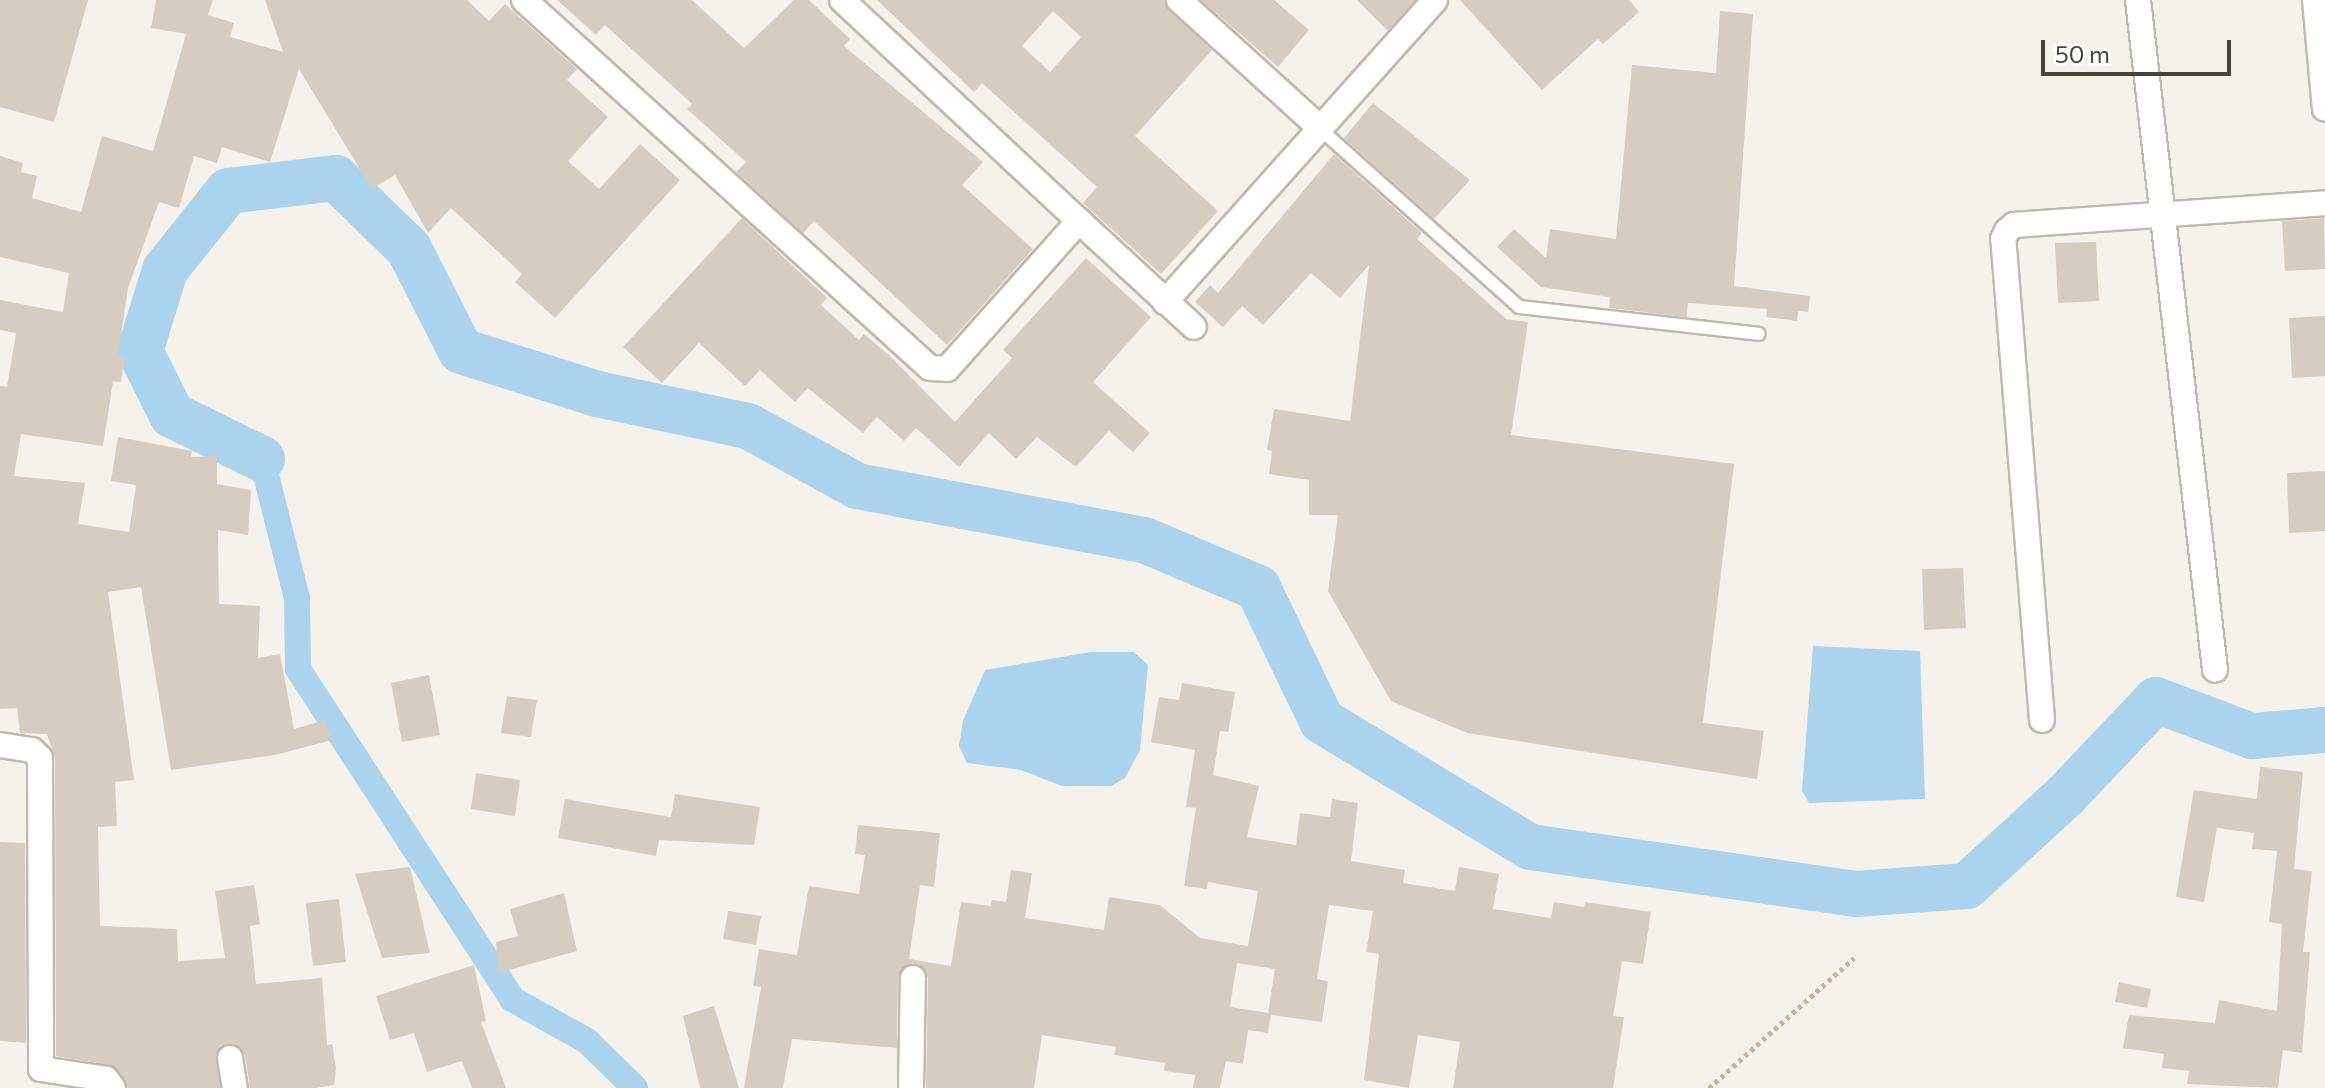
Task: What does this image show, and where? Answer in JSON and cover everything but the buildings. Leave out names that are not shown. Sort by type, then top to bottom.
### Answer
[{"type":"street","points":[[524,0],[930,368],[947,369],[1079,221]]},
{"type":"street","points":[[842,0],[1194,327]]},
{"type":"street","points":[[1179,0],[1318,126]]},
{"type":"street","points":[[1165,302],[1318,126],[1435,0]]},
{"type":"street","points":[[2138,0],[2215,670]]},
{"type":"street","points":[[2315,0],[2325,10]]},
{"type":"street","points":[[2315,0],[2325,109]]},
{"type":"street","points":[[2042,720],[2003,239],[2014,225],[2163,217],[2325,203]]},
{"type":"street","points":[[0,745],[32,750],[40,758],[40,1079],[106,1079],[113,1088]]},
{"type":"street","points":[[911,1088],[913,978]]},
{"type":"street","points":[[230,1058],[235,1088]]},
{"type":"lane","points":[[1318,126],[1519,307],[1758,334]]},
{"type":"path","points":[[1709,1088],[1854,958]]},
{"type":"water","points":[[1813,646],[1920,651],[1925,799],[1809,803],[1802,791]]},
{"type":"water","points":[[1091,652],[1134,652],[1148,665],[1140,750],[1125,778],[1111,786],[1062,786],[1021,770],[967,763],[959,746],[963,721],[985,670]]},
{"type":"waterway","points":[[262,459],[172,415],[140,351],[165,270],[228,191],[336,178],[409,249],[461,351],[597,394],[748,426],[857,486],[1144,540],[1258,588],[1322,721],[1530,847],[1856,894],[1967,886],[2065,796],[2156,700],[2252,736],[2325,730]]},
{"type":"waterway","points":[[262,459],[297,598],[298,669],[512,999],[587,1041],[635,1088]]}]
